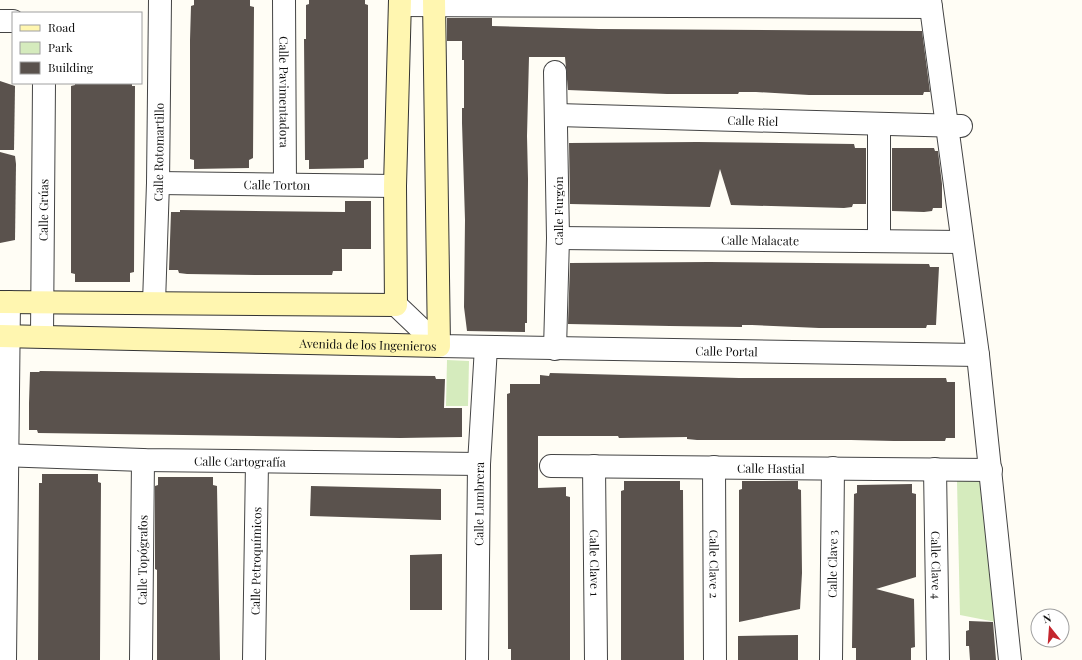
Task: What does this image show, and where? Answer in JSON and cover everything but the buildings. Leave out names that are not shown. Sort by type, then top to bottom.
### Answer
[{"type":"street","name":"Calle Rotomartillo","points":[[154,303],[158,183],[150,25],[160,0]]},
{"type":"street","name":"Calle Pavimentadora","points":[[284,0],[286,184]]},
{"type":"street","points":[[396,305],[395,186],[400,3],[935,2],[955,126],[1004,465],[1025,660]]},
{"type":"street","name":"Avenida de los Ingenieros","points":[[5,336],[439,346],[434,3]]},
{"type":"street","points":[[0,21],[12,21]]},
{"type":"street","name":"Calle Furgón","points":[[555,72],[557,115],[558,238],[555,349]]},
{"type":"street","name":"Calle Grúas","points":[[42,336],[44,84]]},
{"type":"street","name":"Calle Riel","points":[[557,115],[955,126]]},
{"type":"street","points":[[879,124],[879,240]]},
{"type":"street","points":[[955,126],[962,242],[978,355],[1010,660]]},
{"type":"street","name":"Calle Torton","points":[[158,183],[395,186]]},
{"type":"street","name":"Calle Malacate","points":[[558,238],[962,242]]},
{"type":"street","points":[[6,660],[4,302],[396,305],[439,346]]},
{"type":"street","name":"Calle Portal","points":[[439,346],[978,355]]},
{"type":"street","name":"Calle Lumbrera","points":[[477,660],[479,464],[486,347]]},
{"type":"street","name":"Calle Cartografía","points":[[4,455],[143,460],[479,464]]},
{"type":"street","name":"Calle Topógrafos","points":[[141,660],[143,460]]},
{"type":"street","name":"Calle Petroquímicos","points":[[254,660],[257,462]]},
{"type":"street","name":"Calle Hastial","points":[[551,466],[991,470]]},
{"type":"street","name":"Calle Clave 1","points":[[594,466],[596,660]]},
{"type":"street","name":"Calle Clave 2","points":[[714,467],[715,660]]},
{"type":"street","name":"Calle Clave 3","points":[[831,660],[833,468]]},
{"type":"street","name":"Calle Clave 4","points":[[935,469],[938,660]]},
{"type":"green space","points":[[447,360],[469,361],[468,406],[446,406]]},
{"type":"green space","points":[[957,481],[993,481],[1006,624],[960,615]]}]
